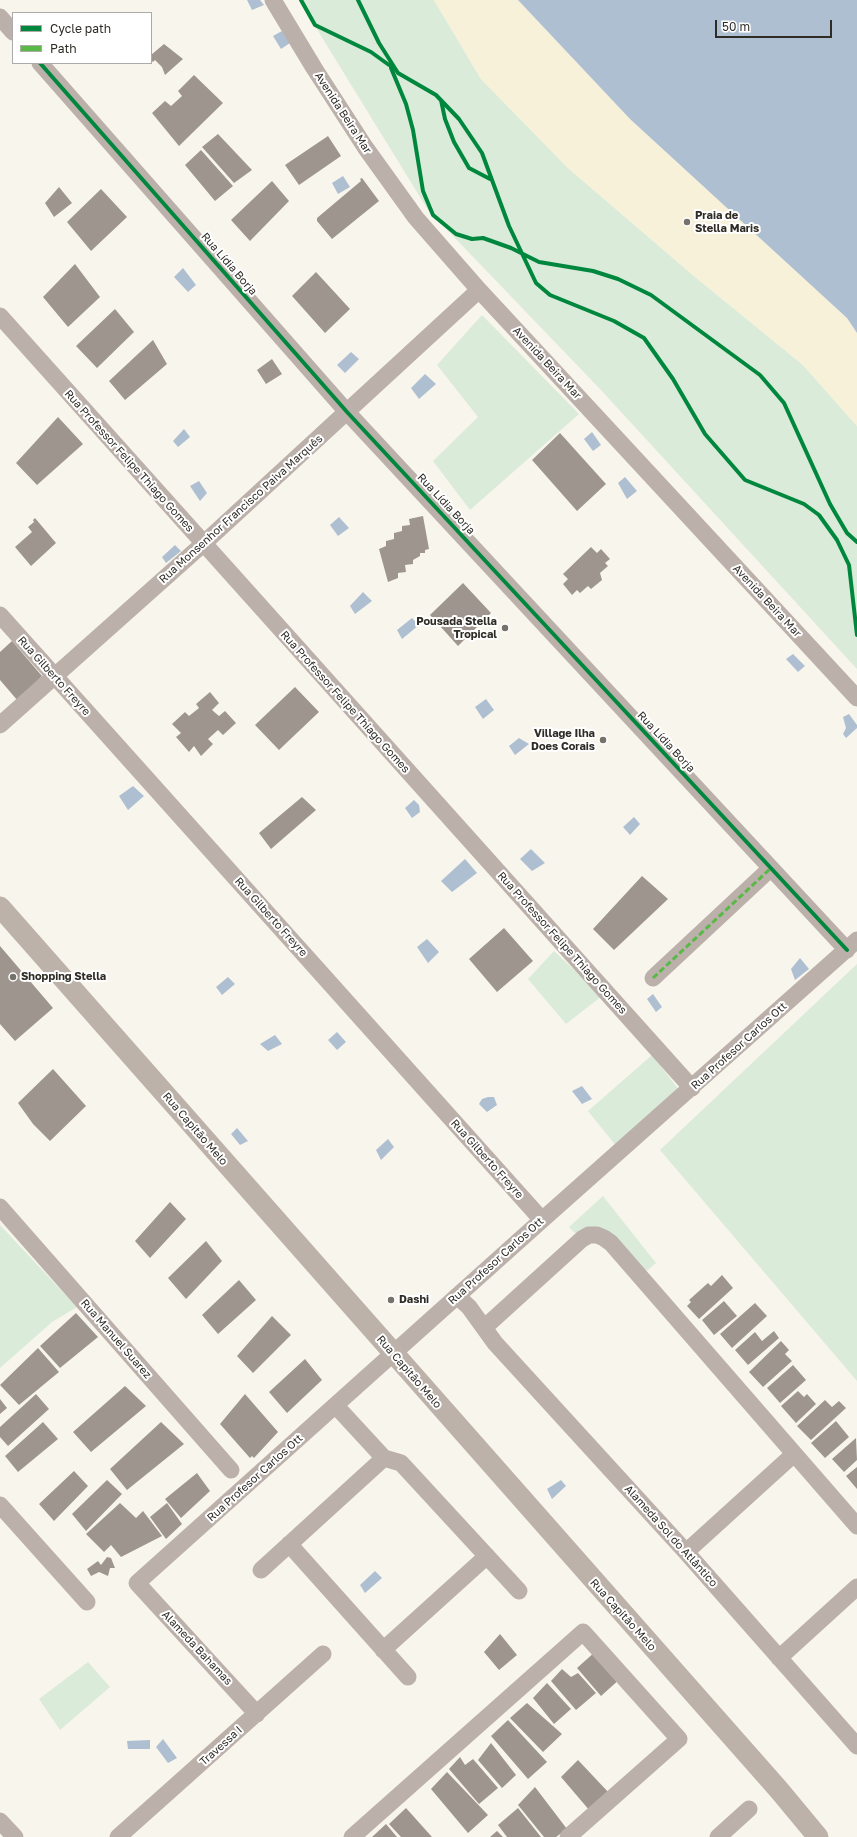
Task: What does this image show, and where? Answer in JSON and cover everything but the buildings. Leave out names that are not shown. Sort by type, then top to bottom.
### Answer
[{"type":"main road","name":"Rua Capitão Melo","points":[[0,907],[779,1790],[818,1837]]},
{"type":"street","name":"Avenida Beira Mar","points":[[273,0],[314,68],[365,147],[416,218],[479,290],[857,698]]},
{"type":"street","points":[[0,17],[12,31]]},
{"type":"street","name":"Rua Lídia Borja","points":[[41,64],[348,412],[771,868],[852,945]]},
{"type":"street","name":"Rua Monsenhor Francisco Paiva Marquês","points":[[0,725],[203,544],[479,290]]},
{"type":"street","name":"Rua Professor Felipe Thiago Gomes","points":[[0,316],[692,1088]]},
{"type":"street","name":"Rua Gilberto Freyre","points":[[0,614],[542,1220]]},
{"type":"street","points":[[653,978],[771,868]]},
{"type":"street","name":"Rua Profesor Carlos Ott","points":[[137,1583],[542,1220],[852,945]]},
{"type":"street","name":"Rua Manuel Suarez","points":[[0,1207],[231,1470]]},
{"type":"street","points":[[485,1327],[582,1239],[589,1235],[597,1235],[611,1243],[857,1526]]},
{"type":"street","name":"Alameda Sol do Atlântico","points":[[457,1296],[470,1307],[495,1343],[686,1552],[857,1746]]},
{"type":"street","points":[[336,1406],[384,1458],[402,1463],[519,1591]]},
{"type":"street","points":[[686,1552],[794,1454]]},
{"type":"street","points":[[261,1570],[384,1458]]},
{"type":"street","points":[[0,1506],[87,1602]]},
{"type":"street","points":[[289,1544],[408,1677]]},
{"type":"street","points":[[383,1650],[487,1556]]},
{"type":"street","name":"Alameda Bahamas","points":[[137,1583],[257,1714]]},
{"type":"street","points":[[779,1658],[857,1587]]},
{"type":"street","points":[[352,1837],[583,1632],[679,1739],[568,1837]]},
{"type":"street","name":"Travessa I","points":[[118,1837],[323,1654]]},
{"type":"street","points":[[718,1837],[749,1809]]},
{"type":"street","points":[[0,1821],[15,1837]]},
{"type":"green space","points":[[299,0],[434,0],[481,79],[568,168],[694,276],[803,365],[857,426],[857,669],[600,389],[428,210]]},
{"type":"green space","points":[[482,315],[579,414],[470,510],[433,461],[478,417],[437,365]]},
{"type":"green space","points":[[554,951],[602,996],[566,1024],[528,979]]},
{"type":"green space","points":[[857,964],[857,1381],[660,1150]]},
{"type":"green space","points":[[652,1055],[680,1091],[617,1147],[588,1111]]},
{"type":"green space","points":[[603,1196],[656,1263],[644,1273],[602,1229],[578,1236],[569,1227]]},
{"type":"green space","points":[[0,1225],[77,1307],[52,1322],[0,1368]]},
{"type":"green space","points":[[88,1662],[110,1687],[60,1730],[39,1699]]},
{"type":"sand","name":"Praia de Stella Maris","points":[[434,0],[518,0],[630,119],[847,318],[857,333],[857,426],[803,365],[694,276],[568,168],[481,79]]},
{"type":"water","points":[[247,0],[260,0],[264,5],[252,10]]},
{"type":"water","points":[[518,0],[857,0],[857,333],[847,318],[630,119]]},
{"type":"water","points":[[282,31],[290,43],[281,49],[273,36]]},
{"type":"water","points":[[343,176],[350,187],[338,194],[332,183]]},
{"type":"water","points":[[183,268],[196,285],[188,292],[174,277]]},
{"type":"water","points":[[351,352],[359,359],[345,373],[337,365]]},
{"type":"water","points":[[425,374],[436,384],[419,399],[411,388]]},
{"type":"water","points":[[184,429],[190,437],[178,447],[173,441]]},
{"type":"water","points":[[592,432],[601,445],[593,451],[584,439]]},
{"type":"water","points":[[625,477],[637,491],[627,499],[618,483]]},
{"type":"water","points":[[199,481],[207,493],[200,501],[190,486]]},
{"type":"water","points":[[339,517],[349,528],[338,536],[330,525]]},
{"type":"water","points":[[175,545],[181,551],[166,563],[162,557]]},
{"type":"water","points":[[363,592],[372,601],[355,614],[350,606]]},
{"type":"water","points":[[412,618],[419,625],[402,639],[397,630]]},
{"type":"water","points":[[793,654],[805,666],[798,672],[786,659]]},
{"type":"water","points":[[486,699],[494,710],[483,719],[475,707]]},
{"type":"water","points":[[849,714],[857,725],[857,728],[846,738],[843,734],[846,728],[843,717]]},
{"type":"water","points":[[519,738],[529,744],[515,755],[509,746]]},
{"type":"water","points":[[133,786],[144,796],[128,810],[119,796]]},
{"type":"water","points":[[414,800],[419,805],[420,812],[412,818],[405,808]]},
{"type":"water","points":[[634,817],[640,824],[630,835],[623,827]]},
{"type":"water","points":[[531,849],[545,863],[532,871],[520,859]]},
{"type":"water","points":[[465,859],[477,873],[452,892],[441,881]]},
{"type":"water","points":[[427,939],[439,952],[428,963],[417,947]]},
{"type":"water","points":[[800,958],[809,969],[795,980],[791,969]]},
{"type":"water","points":[[228,977],[235,984],[222,995],[216,987]]},
{"type":"water","points":[[653,994],[662,1007],[656,1012],[647,999]]},
{"type":"water","points":[[337,1032],[346,1042],[337,1050],[328,1040]]},
{"type":"water","points":[[275,1035],[282,1044],[268,1051],[260,1044]]},
{"type":"water","points":[[582,1086],[592,1099],[582,1104],[572,1091]]},
{"type":"water","points":[[494,1097],[497,1105],[487,1112],[479,1104],[482,1099]]},
{"type":"water","points":[[237,1128],[248,1141],[240,1145],[231,1134]]},
{"type":"water","points":[[388,1139],[394,1147],[381,1160],[376,1150]]},
{"type":"water","points":[[561,1480],[566,1486],[552,1499],[547,1489]]},
{"type":"water","points":[[375,1571],[382,1578],[365,1593],[360,1585]]},
{"type":"water","points":[[163,1739],[177,1758],[168,1763],[156,1747]]},
{"type":"water","points":[[150,1740],[150,1749],[128,1749],[127,1741]]},
{"type":"marked path","points":[[653,978],[771,868]]},
{"type":"cycle path","points":[[301,0],[315,25],[371,52],[389,65]]},
{"type":"cycle path","points":[[358,0],[379,43],[398,73],[436,95],[459,119],[482,153],[509,226],[536,283],[550,295],[614,321],[644,338],[673,379],[705,434],[745,480],[804,504],[819,515],[837,540],[849,565],[857,635]]},
{"type":"cycle path","points":[[41,64],[347,412],[847,950]]},
{"type":"cycle path","points":[[391,68],[406,104],[413,130],[423,191],[433,215],[456,234],[472,239],[483,238],[511,248],[539,262],[593,271],[618,279],[651,295],[760,375],[784,403],[830,504],[847,533],[857,542]]},
{"type":"cycle path","points":[[441,100],[445,119],[454,142],[469,168],[490,179]]},
{"type":"place","name":"Praia de Stella Maris","points":[[687,222]]},
{"type":"place","name":"Pousada Stella Tropical","points":[[505,628]]},
{"type":"place","name":"Village Ilha Does Corais","points":[[603,740]]},
{"type":"place","name":"Shopping Stella","points":[[13,977]]},
{"type":"place","name":"Dashi","points":[[391,1300]]}]
